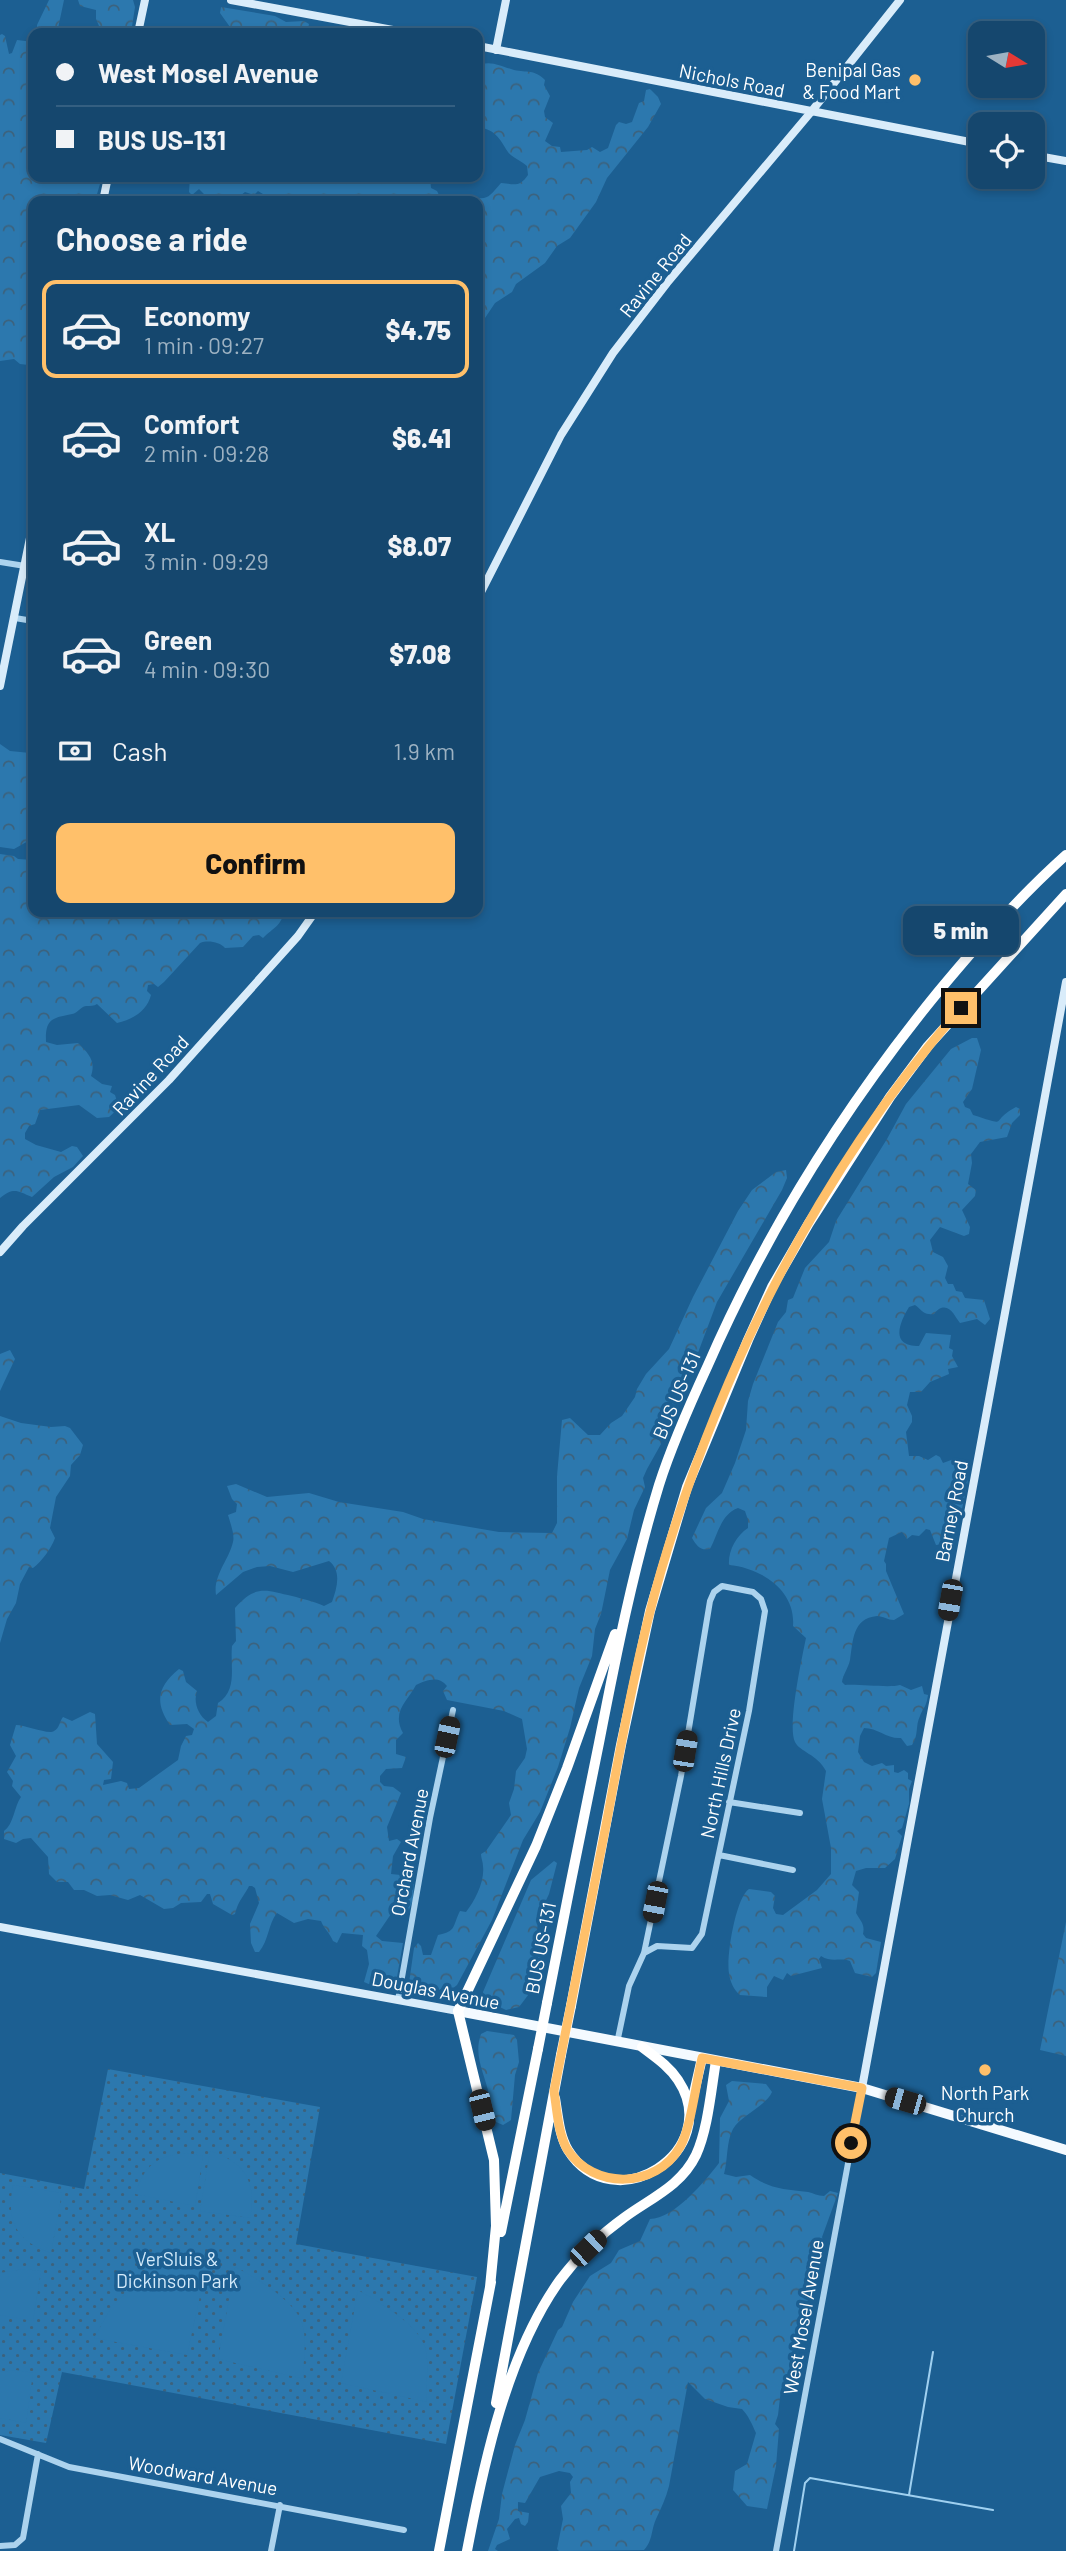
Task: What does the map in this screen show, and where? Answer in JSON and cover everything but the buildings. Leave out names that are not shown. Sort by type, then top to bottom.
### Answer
[{"type":"highway","name":"BUS US-131","points":[[490,2287],[628,1598],[660,1482],[687,1412],[749,1277],[785,1210],[825,1146],[907,1030],[1013,906],[1066,855]]},
{"type":"highway","points":[[483,2479],[618,1759],[650,1611],[687,1487],[772,1287],[809,1223],[890,1097],[944,1027],[1066,894]]},
{"type":"highway","points":[[439,2551],[490,2287],[496,2216],[494,2160],[458,2011],[551,1809],[628,1598]]},
{"type":"highway","points":[[642,2048],[673,2072],[683,2088],[690,2109]]},
{"type":"highway","points":[[554,2091],[562,2139],[568,2151],[584,2167],[617,2180],[645,2176],[662,2168],[685,2137],[702,2058]]},
{"type":"highway","points":[[467,2551],[506,2391],[534,2322],[558,2283],[588,2248],[613,2226],[675,2184],[689,2167],[702,2137],[716,2061]]},
{"type":"main road","name":"Douglas Avenue","points":[[458,2011],[862,2088],[1066,2150]]},
{"type":"street","points":[[139,28],[145,0]]},
{"type":"street","points":[[231,0],[382,28]]},
{"type":"street","points":[[496,50],[506,0]]},
{"type":"street","name":"Ravine Road","points":[[483,588],[550,455],[598,374],[667,283],[811,112],[900,0]]},
{"type":"street","name":"Nichols Road","points":[[483,47],[968,143]]},
{"type":"street","points":[[1045,157],[1066,161]]},
{"type":"street","points":[[0,687],[28,552]]},
{"type":"street","points":[[0,562],[25,566]]},
{"type":"street","points":[[15,618],[28,620]]},
{"type":"street","name":"Ravine Road","points":[[0,1252],[169,1080],[298,936],[311,917]]},
{"type":"street","name":"Barney Road","points":[[862,2088],[947,1618],[1063,1019],[1066,982]]},
{"type":"street","name":"North Hills Drive","points":[[729,1587],[753,1592],[761,1599],[765,1611],[749,1711],[704,1927],[696,1945],[688,1949],[657,1946],[644,1953],[681,1776],[710,1601],[717,1589],[729,1587]]},
{"type":"street","name":"Orchard Avenue","points":[[398,2000],[430,1818],[453,1710]]},
{"type":"street","points":[[729,1802],[800,1813]]},
{"type":"street","points":[[719,1855],[793,1870]]},
{"type":"street","name":"Douglas Avenue","points":[[0,1927],[458,2011]]},
{"type":"street","points":[[617,2043],[631,1980],[644,1953]]},
{"type":"street","name":"West Mosel Avenue","points":[[776,2551],[862,2088]]},
{"type":"street","name":"Woodward Avenue","points":[[0,2439],[68,2467],[404,2530]]},
{"type":"street","points":[[0,2546],[15,2545],[23,2538],[38,2454]]},
{"type":"street","points":[[271,2551],[280,2505]]},
{"type":"green space","points":[[49,0],[64,0],[58,28],[37,28]]},
{"type":"green space","points":[[78,0],[133,0],[135,7],[132,28],[100,28],[96,10],[80,6]]},
{"type":"green space","points":[[221,7],[275,16],[286,22],[304,21],[309,24],[308,28],[230,28],[220,13]]},
{"type":"green space","points":[[0,35],[5,36],[9,54],[12,53],[17,40],[28,41],[28,182],[101,182],[96,196],[28,196],[28,365],[20,364],[14,359],[0,361]]},
{"type":"green space","points":[[486,63],[534,73],[545,80],[544,85],[550,96],[544,111],[545,117],[553,123],[545,141],[560,147],[561,152],[587,150],[592,147],[600,152],[608,148],[616,125],[619,122],[632,122],[639,103],[644,101],[646,90],[650,89],[661,104],[648,127],[607,178],[596,202],[570,238],[557,246],[545,263],[516,284],[512,292],[495,303],[483,321],[483,198],[501,183],[519,184],[528,175],[527,166],[509,154],[496,135],[483,128],[483,64]]},
{"type":"green space","points":[[190,182],[430,182],[431,188],[440,196],[264,196],[258,191],[254,195],[245,192],[240,196],[206,196],[199,189],[192,195],[189,192]]},
{"type":"green space","points":[[0,744],[10,751],[28,753],[28,841],[14,849],[0,847]]},
{"type":"green space","points":[[0,854],[28,860],[28,917],[283,917],[263,938],[259,935],[253,936],[243,947],[225,948],[214,942],[200,943],[158,987],[154,984],[148,985],[147,991],[151,995],[149,1001],[138,1014],[128,1020],[117,1023],[97,1004],[51,1021],[47,1028],[46,1042],[57,1045],[78,1043],[90,1058],[93,1066],[91,1076],[102,1084],[112,1086],[110,1092],[115,1095],[119,1108],[109,1117],[97,1118],[79,1105],[40,1110],[35,1124],[29,1126],[25,1133],[25,1139],[61,1152],[72,1146],[77,1147],[83,1156],[73,1167],[54,1177],[32,1197],[16,1191],[0,1198]]},
{"type":"green space","points":[[977,1038],[981,1050],[972,1089],[963,1102],[965,1107],[970,1109],[973,1115],[996,1122],[1016,1107],[1020,1109],[1020,1115],[1012,1123],[1007,1137],[980,1142],[971,1154],[968,1184],[976,1190],[975,1196],[962,1210],[970,1227],[969,1234],[964,1236],[940,1227],[930,1240],[933,1252],[943,1257],[948,1266],[945,1278],[948,1284],[953,1284],[956,1291],[962,1292],[965,1298],[984,1300],[990,1319],[985,1325],[977,1319],[960,1323],[946,1308],[931,1314],[915,1305],[909,1307],[899,1332],[904,1342],[919,1346],[926,1333],[951,1335],[949,1348],[953,1350],[952,1356],[958,1367],[948,1369],[949,1374],[930,1382],[921,1392],[910,1392],[907,1405],[912,1422],[906,1432],[909,1456],[928,1460],[936,1455],[943,1463],[954,1459],[969,1466],[968,1480],[953,1552],[950,1555],[947,1555],[943,1544],[936,1545],[930,1530],[926,1529],[919,1536],[912,1535],[907,1539],[902,1532],[889,1538],[884,1561],[904,1614],[894,1620],[877,1616],[869,1618],[858,1626],[842,1682],[845,1685],[900,1685],[911,1690],[922,1686],[924,1694],[928,1695],[912,1745],[907,1746],[901,1738],[869,1728],[864,1728],[860,1736],[858,1752],[864,1762],[872,1766],[882,1763],[886,1766],[894,1765],[894,1772],[904,1770],[912,1781],[902,1828],[897,1831],[902,1836],[895,1859],[885,1868],[856,1871],[852,1885],[859,1892],[856,1913],[863,1925],[863,1934],[866,1938],[881,1942],[876,1973],[872,1977],[855,1973],[850,1961],[821,1956],[819,1959],[822,1968],[791,1976],[787,1973],[783,1980],[774,1976],[767,1987],[767,1997],[740,1995],[731,1983],[728,1965],[733,1928],[744,1894],[749,1889],[771,1892],[775,1896],[773,1908],[776,1914],[783,1915],[817,1890],[831,1874],[831,1848],[822,1799],[826,1771],[818,1761],[797,1745],[793,1734],[796,1692],[806,1638],[793,1626],[789,1602],[783,1592],[765,1576],[729,1565],[734,1544],[748,1528],[745,1511],[738,1508],[728,1515],[710,1549],[699,1547],[692,1538],[706,1508],[722,1493],[735,1463],[746,1430],[748,1401],[753,1384],[778,1322],[786,1312],[788,1300],[793,1298],[805,1268],[829,1242],[836,1221],[906,1104],[951,1049]]},
{"type":"green space","points":[[786,1170],[787,1178],[782,1190],[717,1302],[690,1374],[679,1395],[678,1404],[660,1437],[661,1444],[643,1478],[645,1487],[634,1510],[627,1539],[610,1570],[601,1614],[595,1629],[592,1656],[579,1688],[558,1767],[540,1812],[523,1840],[492,1920],[457,1985],[452,1989],[441,1989],[430,1994],[413,1988],[409,1983],[414,1948],[418,1943],[423,1955],[431,1955],[438,1935],[451,1930],[460,1911],[466,1912],[473,1902],[483,1872],[481,1854],[486,1851],[511,1815],[509,1803],[516,1771],[525,1758],[527,1749],[522,1719],[504,1711],[447,1700],[443,1691],[447,1686],[440,1680],[428,1680],[416,1685],[405,1701],[399,1718],[403,1733],[396,1740],[396,1754],[406,1757],[402,1768],[386,1769],[380,1776],[380,1782],[384,1786],[393,1787],[401,1793],[387,1827],[389,1841],[397,1839],[401,1842],[393,1856],[391,1874],[410,1876],[414,1880],[413,1900],[408,1912],[391,1914],[376,1936],[382,1941],[403,1943],[397,1977],[390,1989],[378,1988],[364,1982],[369,1964],[367,1950],[362,1946],[363,1935],[342,1933],[337,1943],[321,1921],[308,1919],[294,1923],[277,1913],[262,1947],[259,1952],[255,1952],[251,1943],[250,1924],[259,1903],[252,1886],[249,1886],[232,1915],[213,1904],[210,1894],[201,1902],[181,1903],[164,1909],[140,1895],[128,1900],[74,1890],[68,1882],[57,1882],[49,1874],[48,1857],[31,1838],[16,1843],[4,1839],[4,1831],[10,1824],[21,1797],[12,1786],[13,1781],[7,1772],[16,1756],[10,1745],[16,1725],[51,1732],[57,1728],[63,1717],[72,1721],[90,1712],[95,1714],[97,1744],[113,1762],[111,1779],[104,1780],[103,1785],[121,1781],[127,1783],[129,1789],[139,1788],[178,1760],[186,1736],[192,1735],[194,1729],[187,1724],[170,1725],[165,1717],[160,1702],[161,1695],[172,1675],[179,1669],[183,1671],[186,1682],[197,1691],[196,1704],[202,1716],[208,1722],[216,1716],[218,1703],[231,1685],[232,1646],[236,1641],[235,1608],[242,1600],[255,1592],[268,1591],[324,1606],[332,1602],[337,1575],[329,1561],[293,1572],[270,1566],[257,1567],[243,1572],[216,1595],[219,1574],[233,1539],[228,1515],[236,1512],[237,1504],[227,1486],[236,1484],[267,1497],[309,1493],[339,1502],[499,1532],[552,1533],[557,1523],[557,1476],[562,1420],[570,1418],[588,1435],[600,1435],[622,1416],[646,1374],[669,1349],[693,1297],[738,1211],[752,1190],[776,1172]]},
{"type":"green space","points":[[10,1350],[15,1359],[0,1391],[0,1354]]},
{"type":"green space","points":[[0,1416],[21,1423],[65,1426],[70,1428],[83,1445],[80,1455],[71,1465],[70,1476],[56,1497],[50,1528],[55,1538],[40,1562],[33,1568],[29,1567],[20,1584],[16,1603],[7,1619],[0,1643]]},
{"type":"green space","points":[[554,1861],[557,1863],[549,1894],[538,1917],[537,1933],[542,1944],[540,1973],[535,1986],[519,2007],[506,2010],[485,2000],[483,1992],[531,1880]]},
{"type":"green space","points":[[1066,1922],[1066,2056],[1040,2050]]},
{"type":"green space","points":[[487,2031],[514,2035],[517,2040],[519,2062],[515,2075],[511,2120],[503,2125],[496,2122],[493,2115],[479,2057],[481,2034]]},
{"type":"green space","name":"VerSluis & Dickinson Park","points":[[108,2069],[320,2107],[296,2244],[477,2277],[446,2444],[62,2372],[46,2443],[0,2435],[0,2173],[84,2189]]},
{"type":"green space","points":[[732,2081],[766,2084],[772,2092],[733,2129],[724,2174],[736,2177],[750,2175],[771,2186],[820,2196],[830,2191],[838,2193],[822,2237],[824,2244],[816,2272],[814,2294],[806,2303],[797,2330],[795,2343],[799,2356],[781,2389],[775,2424],[779,2429],[776,2466],[767,2509],[747,2506],[733,2490],[735,2471],[747,2464],[756,2433],[748,2417],[742,2409],[705,2399],[688,2382],[669,2486],[644,2550],[559,2551],[557,2549],[563,2519],[561,2506],[571,2493],[570,2482],[573,2477],[570,2473],[559,2471],[540,2477],[525,2503],[518,2502],[518,2511],[529,2513],[525,2526],[519,2518],[515,2519],[507,2529],[510,2539],[497,2545],[495,2549],[498,2551],[488,2551],[499,2519],[502,2494],[515,2445],[538,2373],[558,2330],[590,2276],[611,2263],[619,2250],[640,2241],[650,2219],[669,2213],[679,2206],[719,2163],[720,2118],[729,2101],[726,2085]]},
{"type":"green space","points":[[210,2151],[232,2161],[246,2175],[252,2194],[250,2218],[200,2211]]},
{"type":"green space","points":[[185,2153],[203,2156],[195,2206],[135,2194],[152,2164],[166,2157]]},
{"type":"green space","points":[[13,2185],[62,2193],[51,2253],[29,2243],[16,2228],[11,2210]]},
{"type":"green space","points":[[178,2267],[206,2269],[187,2355],[94,2338],[112,2306],[148,2271]]},
{"type":"green space","points":[[235,2267],[273,2290],[298,2315],[305,2337],[304,2379],[218,2359]]},
{"type":"green space","points":[[23,2269],[41,2271],[33,2321],[0,2315],[0,2273]]},
{"type":"green space","points":[[358,2290],[396,2314],[421,2338],[427,2361],[427,2402],[341,2383]]},
{"type":"green space","points":[[16,2370],[33,2373],[26,2423],[0,2418],[0,2372]]},
{"type":"waterway","points":[[909,2495],[933,2352]]},
{"type":"waterway","points":[[794,2551],[805,2483],[810,2478],[993,2510]]},
{"type":"place","name":"Benipal Gas & Food Mart","points":[[915,80]]},
{"type":"place","name":"North Park Church","points":[[985,2070]]},
{"type":"route","points":[[851,2143],[862,2088],[702,2058],[685,2137],[679,2149],[662,2168],[645,2176],[635,2179],[610,2179],[584,2167],[568,2151],[562,2139],[554,2091],[644,1638],[687,1487],[772,1287],[853,1152],[890,1097],[961,1008]]}]
